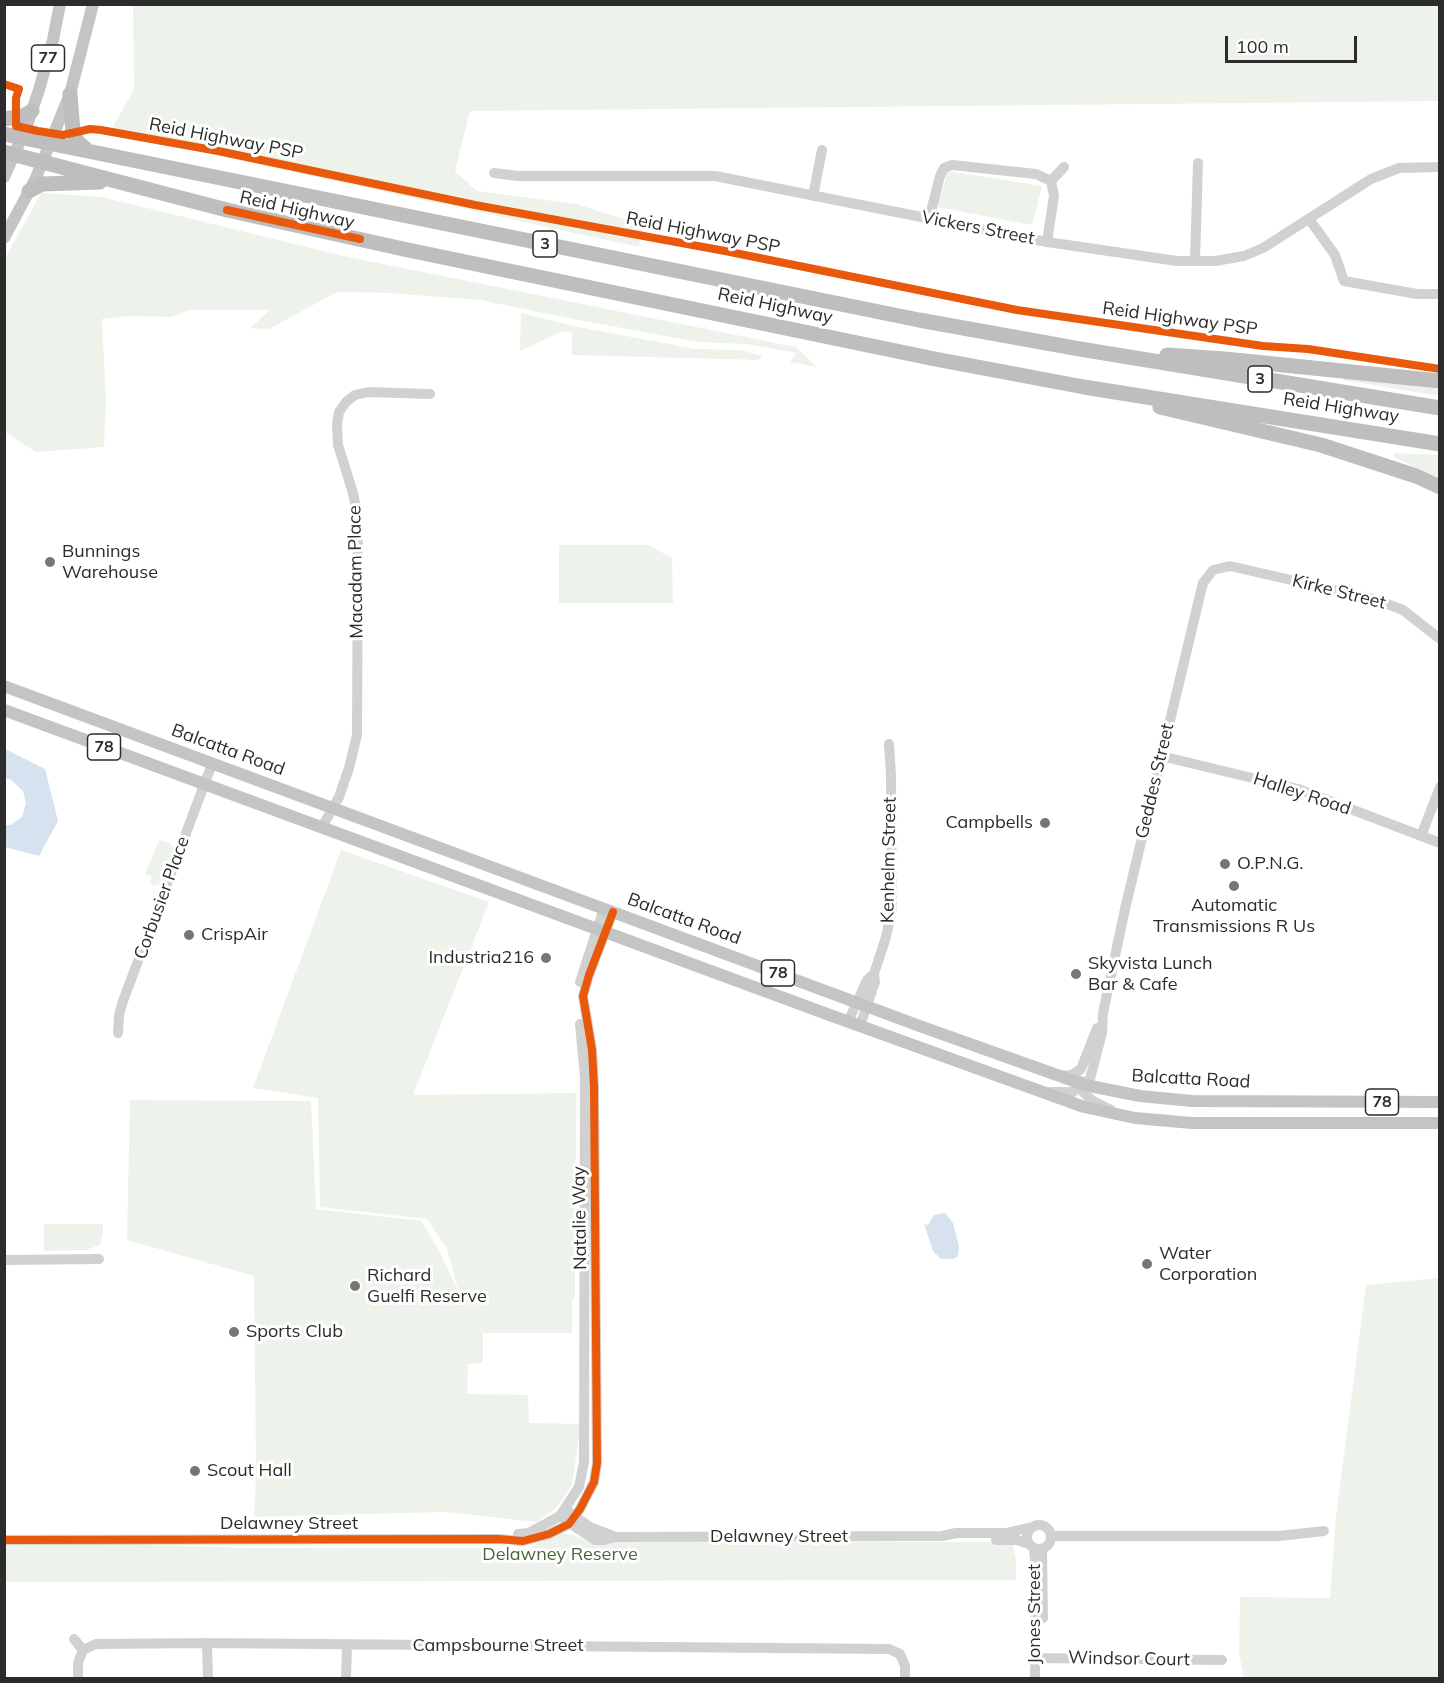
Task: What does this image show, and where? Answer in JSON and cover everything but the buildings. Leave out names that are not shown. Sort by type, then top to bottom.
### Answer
[{"type":"highway","points":[[70,94],[73,132],[77,141],[88,151]]},
{"type":"highway","points":[[4,119],[23,116],[32,111]]},
{"type":"highway","name":"Reid Highway","points":[[4,134],[919,320],[1440,408]]},
{"type":"highway","name":"Reid Highway","points":[[10,153],[227,210],[924,357],[1084,387],[1440,444]]},
{"type":"highway","points":[[29,191],[42,183],[121,181]]},
{"type":"highway","points":[[1080,349],[1226,359],[1440,381]]},
{"type":"highway","points":[[1084,387],[1322,445],[1416,476],[1440,487]]},
{"type":"main road","name":"77","points":[[4,177],[10,153],[22,138],[32,111],[54,40],[60,4]]},
{"type":"main road","name":"77","points":[[4,238],[43,161],[70,94],[93,4]]},
{"type":"main road","name":"Balcatta Road","points":[[4,686],[862,1004],[1058,1076],[1101,1089],[1192,1101],[1440,1102]]},
{"type":"main road","name":"78","points":[[4,710],[1084,1107],[1122,1115],[1192,1123],[1440,1123]]},
{"type":"street","points":[[813,196],[822,150]]},
{"type":"street","points":[[1195,261],[1198,163]]},
{"type":"street","points":[[929,219],[940,176],[944,168],[952,165],[1036,174],[1051,181]]},
{"type":"street","points":[[1051,181],[1064,167]]},
{"type":"street","name":"Vickers Street","points":[[495,173],[518,176],[715,176],[1047,242],[1177,261],[1215,261],[1244,256],[1263,248],[1371,179],[1399,168],[1440,167]]},
{"type":"street","points":[[1047,242],[1054,196],[1051,181]]},
{"type":"street","points":[[1309,219],[1335,255],[1344,281],[1417,294],[1440,294]]},
{"type":"street","name":"Macadam Place","points":[[322,827],[333,808],[349,768],[356,740],[357,721],[358,518],[338,445],[339,412],[355,395],[368,392],[430,394]]},
{"type":"street","name":"Kirke Street","points":[[1230,566],[1380,601],[1403,610],[1440,639]]},
{"type":"street","name":"Geddes Street","points":[[1085,1084],[1102,1034],[1103,1013],[1125,909],[1203,583],[1213,570],[1230,566]]},
{"type":"street","name":"Kenhelm Street","points":[[860,1026],[867,980],[874,974],[886,937],[892,908],[889,744]]},
{"type":"street","name":"Halley Road","points":[[1161,756],[1298,789],[1440,843]]},
{"type":"street","name":"Corbusier Place","points":[[118,1033],[119,1015],[124,999],[212,764]]},
{"type":"street","points":[[1421,836],[1440,787]]},
{"type":"street","name":"Natalie Way","points":[[567,1516],[594,1482],[597,1463],[594,1087],[592,1050],[583,996],[608,910]]},
{"type":"street","name":"Kenhelm Street","points":[[848,1022],[862,1004]]},
{"type":"street","name":"Geddes Street","points":[[1085,1084],[1081,1069],[1103,1013]]},
{"type":"street","points":[[1058,1076],[1072,1075],[1081,1069]]},
{"type":"street","points":[[1037,1091],[1062,1094],[1073,1092],[1085,1084]]},
{"type":"street","points":[[1085,1084],[1083,1092],[1093,1101],[1122,1115]]},
{"type":"street","points":[[4,1260],[99,1260]]},
{"type":"street","name":"Delawney Street","points":[[4,1540],[498,1539],[515,1541],[531,1540],[549,1534],[567,1516],[595,1540],[942,1536],[956,1533],[1006,1533],[1032,1527]]},
{"type":"street","points":[[1032,1527],[1037,1525],[1045,1527],[1052,1536],[1279,1536],[1324,1531]]},
{"type":"street","name":"Jones Street","points":[[1032,1527],[1028,1533],[1035,1547],[1039,1658],[1042,1678]]},
{"type":"street","name":"Delawney Street","points":[[942,1536],[954,1540],[1017,1540],[1035,1547]]},
{"type":"street","name":"Jones Street","points":[[1035,1547],[1050,1543],[1052,1536]]},
{"type":"street","points":[[74,1640],[83,1650],[78,1663],[78,1678]]},
{"type":"street","points":[[207,1643],[208,1678]]},
{"type":"street","name":"Campsbourne Street","points":[[83,1650],[96,1644],[207,1643],[889,1649],[900,1654],[905,1666],[905,1678]]},
{"type":"street","points":[[346,1678],[347,1645]]},
{"type":"street","name":"Jones Street","points":[[1035,1678],[1039,1658]]},
{"type":"street","name":"Windsor Court","points":[[1039,1658],[1222,1660]]},
{"type":"green space","points":[[133,5],[1439,5],[1439,101],[470,111],[455,171],[477,191],[576,204],[643,225],[639,247],[110,132],[134,89]]},
{"type":"green space","points":[[948,171],[1042,186],[1032,225],[937,207]]},
{"type":"green space","points":[[41,193],[102,197],[348,257],[796,347],[817,367],[790,362],[796,353],[747,344],[698,342],[480,300],[389,293],[337,292],[269,329],[250,328],[270,310],[188,310],[172,317],[130,316],[102,319],[106,402],[104,447],[36,452],[5,432],[4,260]]},
{"type":"green space","points":[[521,313],[574,326],[695,349],[740,350],[762,356],[759,360],[572,355],[572,333],[563,331],[520,351]]},
{"type":"green space","points":[[1342,376],[1439,387],[1439,396],[1343,380]]},
{"type":"green space","points":[[1395,453],[1439,455],[1439,478],[1393,457]]},
{"type":"green space","points":[[559,545],[648,545],[672,558],[673,603],[559,603]]},
{"type":"green space","points":[[159,840],[170,843],[174,848],[161,884],[153,886],[150,883],[152,876],[145,874]]},
{"type":"green space","points":[[341,850],[489,902],[413,1095],[576,1093],[575,1297],[572,1300],[572,1333],[483,1333],[483,1363],[468,1364],[467,1394],[528,1395],[529,1423],[581,1424],[572,1485],[558,1506],[537,1522],[446,1512],[254,1517],[256,1474],[254,1276],[127,1240],[130,1100],[311,1101],[316,1209],[421,1221],[437,1247],[459,1292],[447,1249],[427,1219],[320,1207],[318,1098],[253,1088]]},
{"type":"green space","points":[[44,1224],[103,1224],[100,1245],[86,1250],[44,1251]]},
{"type":"green space","points":[[1439,1278],[1439,1678],[1244,1678],[1239,1654],[1240,1597],[1330,1598],[1336,1516],[1366,1285]]},
{"type":"green space","name":"Delawney Reserve","points":[[559,1532],[588,1542],[1012,1542],[1016,1560],[1016,1580],[5,1582],[5,1541],[247,1548],[532,1548],[543,1537]]},
{"type":"water","points":[[5,749],[45,769],[58,821],[39,856],[5,847],[5,825],[10,825],[22,817],[26,803],[23,791],[10,779],[5,779]]},
{"type":"water","points":[[945,1213],[953,1223],[959,1246],[958,1256],[953,1259],[941,1259],[933,1251],[924,1224],[928,1225],[934,1215]]},
{"type":"cycle path","name":"Reid Highway PSP","points":[[4,84],[19,89],[16,98],[16,126],[38,131],[63,135],[90,129],[101,130],[218,151],[475,205],[725,251],[1017,310],[1440,369]]},
{"type":"cycle path","points":[[227,210],[360,239]]},
{"type":"cycle path","points":[[4,1540],[498,1539],[523,1541],[549,1534],[569,1524],[594,1482],[597,1463],[594,1087],[592,1050],[583,996],[613,912]]},
{"type":"place","name":"Bunnings Warehouse","points":[[50,562]]},
{"type":"place","name":"Campbells","points":[[1045,823]]},
{"type":"place","name":"O.P.N.G.","points":[[1225,864]]},
{"type":"place","name":"Automatic Transmissions R Us","points":[[1234,886]]},
{"type":"place","name":"CrispAir","points":[[189,935]]},
{"type":"place","name":"Industria216","points":[[546,958]]},
{"type":"place","name":"Skyvista Lunch Bar & Cafe","points":[[1076,974]]},
{"type":"place","name":"Water Corporation","points":[[1147,1264]]},
{"type":"place","name":"Richard Guelfi Reserve","points":[[355,1286]]},
{"type":"place","name":"Sports Club","points":[[234,1332]]},
{"type":"place","name":"Scout Hall","points":[[195,1471]]}]
